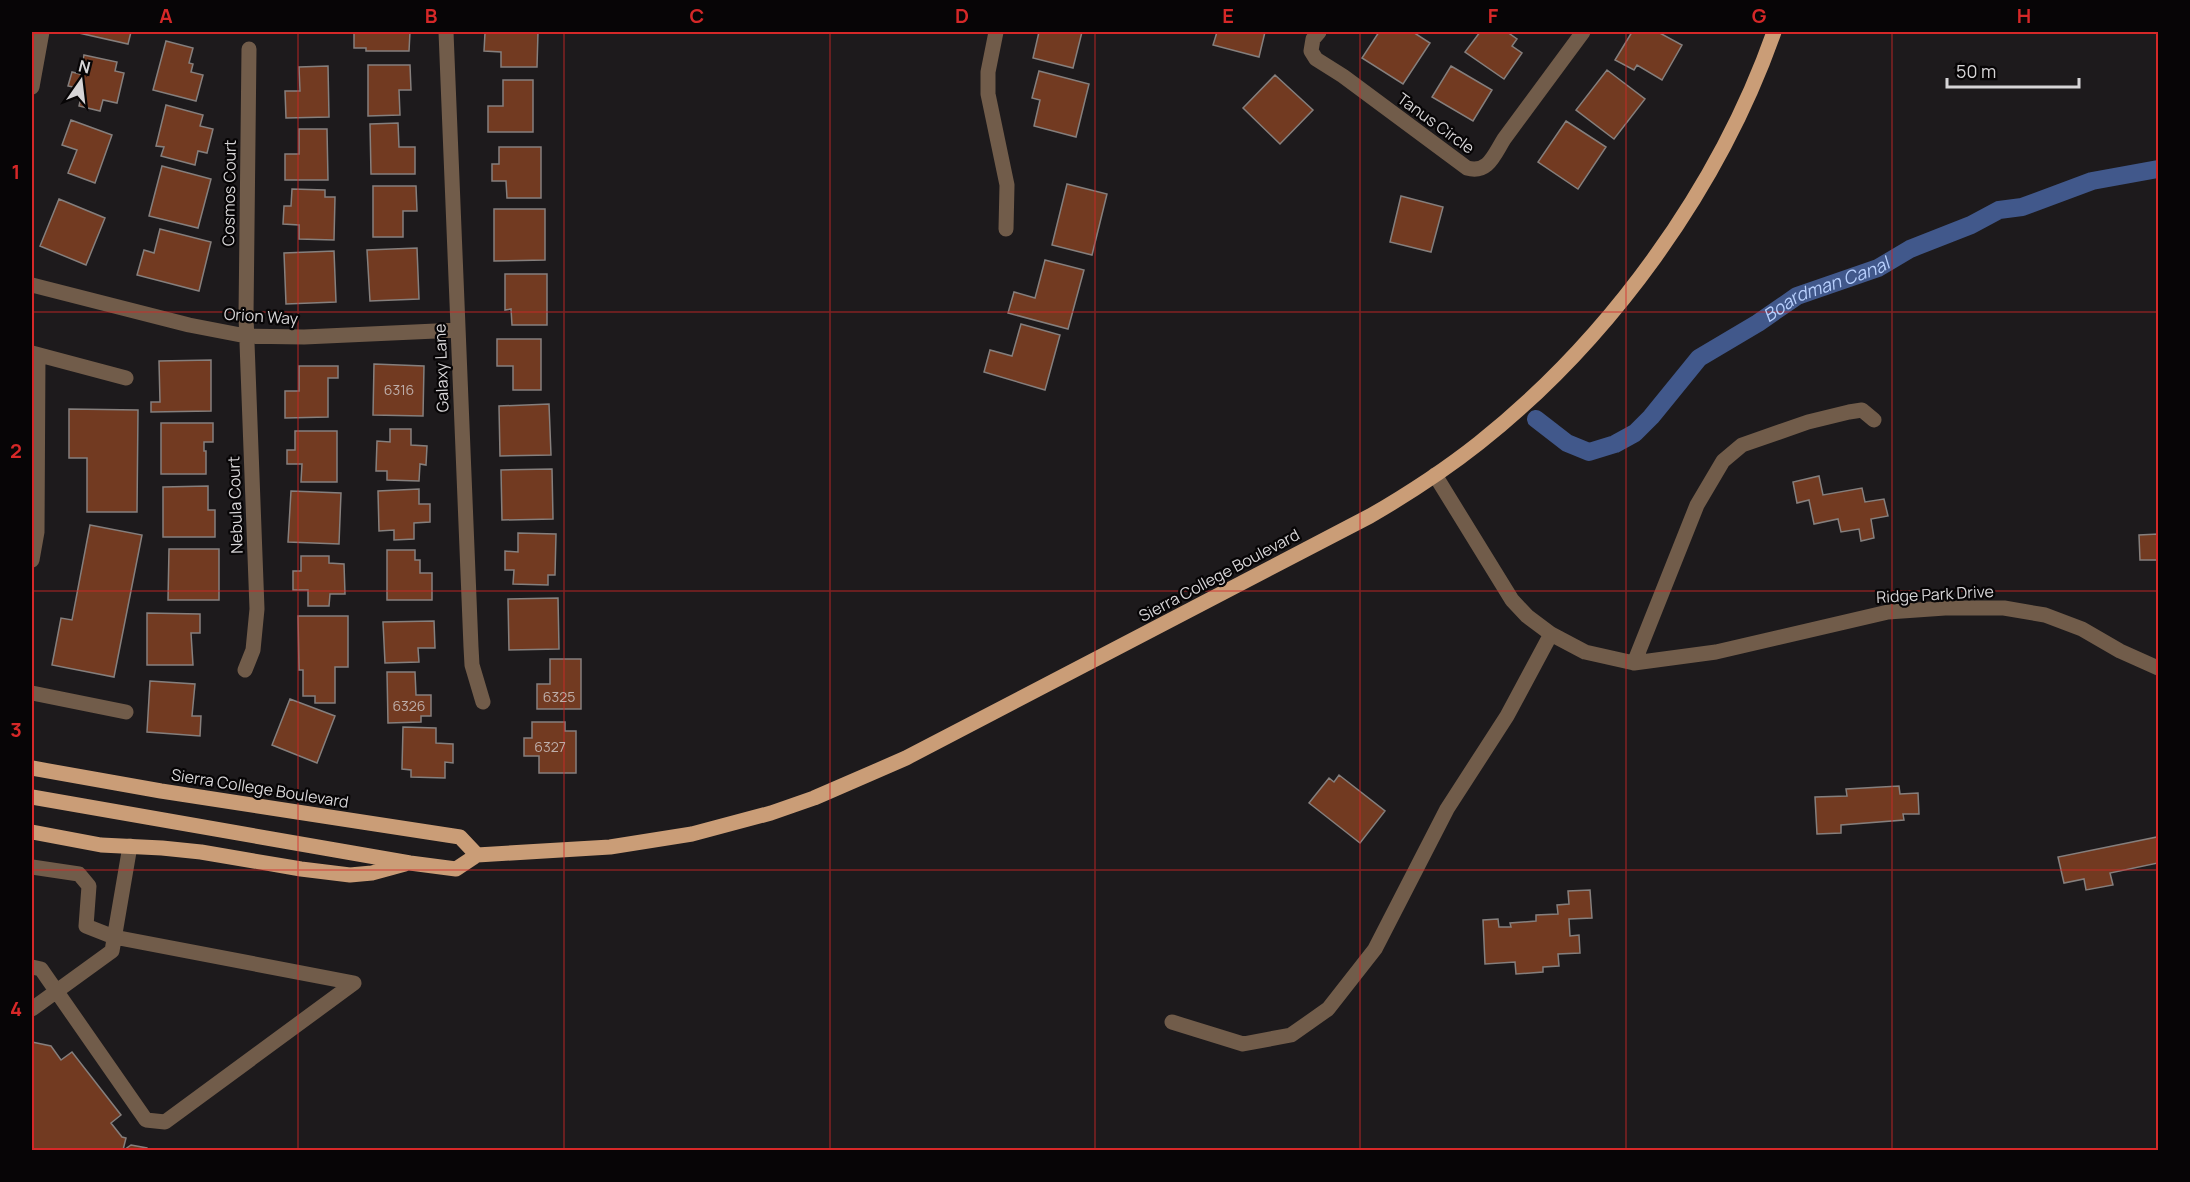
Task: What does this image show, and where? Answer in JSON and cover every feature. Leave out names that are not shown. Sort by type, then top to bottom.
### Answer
[{"type":"main road","name":"Sierra College Boulevard","points":[[32,796],[410,863],[456,869],[477,855],[563,851],[652,842],[735,823],[824,794],[906,758],[1370,516],[1435,475],[1480,442],[1529,399],[1614,309],[1644,272],[1687,209],[1722,150],[1754,84],[1774,32]]},
{"type":"main road","name":"Sierra College Boulevard","points":[[32,768],[460,837],[477,855]]},
{"type":"main road","points":[[32,832],[101,845],[201,852],[350,875],[372,873],[410,863]]},
{"type":"street","points":[[32,87],[42,32]]},
{"type":"street","name":"Galaxy Lane","points":[[446,32],[471,647],[472,665],[483,702]]},
{"type":"street","points":[[996,32],[988,72],[988,94],[1007,185],[1006,229]]},
{"type":"street","name":"Tanus Circle","points":[[1319,32],[1313,39],[1311,51],[1316,59],[1343,76],[1467,168],[1476,171],[1486,166],[1493,157],[1583,32]]},
{"type":"street","name":"Cosmos Court","points":[[246,336],[249,49]]},
{"type":"street","name":"Orion Way","points":[[32,285],[189,325],[246,336],[304,338],[458,330]]},
{"type":"street","name":"Nebula Court","points":[[245,670],[253,650],[257,609],[246,336]]},
{"type":"street","points":[[32,560],[34,354],[126,378]]},
{"type":"street","points":[[1634,663],[1697,505],[1723,461],[1742,445],[1808,422],[1849,411],[1862,410],[1874,420]]},
{"type":"street","name":"Ridge Park Drive","points":[[1435,475],[1512,600],[1527,616],[1551,634],[1585,652],[1634,663],[1716,652],[1888,612],[1945,608],[2004,608],[2045,615],[2082,629],[2120,651],[2158,668]]},
{"type":"street","points":[[1172,1022],[1242,1044],[1291,1035],[1328,1009],[1375,949],[1447,809],[1507,716],[1551,634]]},
{"type":"street","points":[[32,693],[126,712]]},
{"type":"street","points":[[32,1009],[112,951],[130,846]]},
{"type":"street","points":[[32,867],[79,874],[89,886],[86,926],[114,937],[354,983],[165,1122],[146,1120],[41,969],[32,967]]},
{"type":"building","points":[[80,32],[131,32],[128,44]]},
{"type":"building","points":[[354,32],[410,32],[409,51],[366,51],[366,48],[354,48]]},
{"type":"building","points":[[538,32],[537,67],[501,67],[501,52],[484,51],[485,33]]},
{"type":"building","points":[[1039,32],[1082,32],[1073,68],[1033,58]]},
{"type":"building","points":[[1217,32],[1265,32],[1259,57],[1213,45]]},
{"type":"building","points":[[1379,32],[1413,32],[1430,43],[1403,84],[1362,58]]},
{"type":"building","points":[[1480,32],[1507,32],[1517,39],[1512,46],[1522,53],[1504,79],[1465,52]]},
{"type":"building","points":[[1632,32],[1658,32],[1682,45],[1662,80],[1637,65],[1634,70],[1615,60]]},
{"type":"building","points":[[166,41],[193,48],[189,63],[193,64],[191,72],[203,75],[196,101],[153,90]]},
{"type":"building","points":[[84,55],[117,62],[115,71],[124,73],[117,103],[103,100],[100,111],[79,106],[83,89],[68,86],[72,72],[80,74]]},
{"type":"building","points":[[368,65],[410,65],[411,90],[399,90],[400,115],[368,116]]},
{"type":"building","points":[[328,66],[329,117],[286,118],[285,91],[300,91],[299,67]]},
{"type":"building","points":[[1451,66],[1492,90],[1473,121],[1432,97]]},
{"type":"building","points":[[1607,70],[1645,99],[1614,139],[1576,110]]},
{"type":"building","points":[[1039,71],[1089,84],[1076,137],[1034,126],[1040,100],[1032,98]]},
{"type":"building","points":[[1275,75],[1313,110],[1280,144],[1243,108]]},
{"type":"building","points":[[503,80],[533,80],[533,132],[488,132],[488,106],[503,106]]},
{"type":"building","points":[[166,105],[203,115],[200,126],[213,129],[207,153],[198,151],[195,165],[161,156],[164,147],[156,146]]},
{"type":"building","points":[[71,120],[112,135],[95,183],[68,173],[77,150],[62,145]]},
{"type":"building","points":[[1566,121],[1606,147],[1578,189],[1538,162]]},
{"type":"building","points":[[398,123],[399,147],[415,147],[415,174],[371,174],[370,124]]},
{"type":"building","points":[[299,129],[327,129],[328,180],[285,180],[285,154],[299,154]]},
{"type":"building","points":[[499,147],[541,147],[541,198],[507,198],[506,181],[492,181],[492,164],[499,164]]},
{"type":"building","points":[[162,166],[211,179],[198,228],[149,216]]},
{"type":"building","points":[[1067,184],[1107,194],[1092,255],[1052,245]]},
{"type":"building","points":[[373,186],[416,186],[417,211],[403,211],[403,237],[373,237]]},
{"type":"building","points":[[292,189],[325,190],[325,197],[335,197],[334,240],[299,239],[299,225],[283,224],[284,206],[291,206]]},
{"type":"building","points":[[1401,196],[1443,207],[1431,252],[1390,242]]},
{"type":"building","points":[[59,199],[105,218],[86,265],[40,246]]},
{"type":"building","points":[[494,209],[545,209],[545,260],[494,261]]},
{"type":"building","points":[[160,229],[211,242],[199,291],[137,275],[144,250],[154,253]]},
{"type":"building","points":[[417,248],[419,299],[370,301],[367,250]]},
{"type":"building","points":[[334,251],[336,302],[286,304],[284,253]]},
{"type":"building","points":[[1045,260],[1084,270],[1068,329],[1008,313],[1014,292],[1035,298]]},
{"type":"building","points":[[505,274],[547,274],[547,325],[512,325],[511,309],[505,310]]},
{"type":"building","points":[[1021,324],[1060,335],[1045,390],[984,372],[990,350],[1012,356]]},
{"type":"building","points":[[497,339],[541,339],[541,390],[513,390],[513,366],[497,366]]},
{"type":"building","points":[[211,360],[211,411],[151,412],[151,402],[160,402],[159,361]]},
{"type":"building","points":[[374,364],[424,366],[423,416],[373,415]]},
{"type":"building","points":[[299,366],[338,366],[338,378],[328,378],[328,417],[285,418],[285,391],[299,391]]},
{"type":"building","points":[[549,404],[551,455],[500,456],[499,406]]},
{"type":"building","points":[[69,409],[138,410],[137,512],[87,512],[87,458],[69,458]]},
{"type":"building","points":[[161,423],[213,423],[213,442],[204,442],[206,474],[161,474]]},
{"type":"building","points":[[390,429],[411,429],[411,445],[427,446],[426,465],[420,464],[419,481],[387,480],[387,471],[376,471],[377,441],[390,442]]},
{"type":"building","points":[[295,431],[337,431],[337,482],[301,482],[302,464],[287,464],[287,450],[295,450]]},
{"type":"building","points":[[552,469],[553,519],[502,520],[501,470]]},
{"type":"building","points":[[1819,476],[1823,495],[1862,488],[1865,502],[1884,499],[1888,516],[1871,519],[1874,538],[1861,541],[1859,529],[1841,532],[1838,519],[1814,524],[1809,500],[1797,503],[1793,482]]},
{"type":"building","points":[[208,486],[208,510],[215,510],[215,537],[163,537],[163,487]]},
{"type":"building","points":[[419,489],[419,504],[430,504],[430,522],[414,523],[414,539],[394,540],[394,530],[379,531],[378,491]]},
{"type":"building","points":[[291,491],[341,493],[339,544],[288,542]]},
{"type":"building","points":[[90,525],[142,535],[114,677],[52,665],[61,618],[72,620]]},
{"type":"building","points":[[518,533],[556,534],[555,575],[548,575],[548,585],[513,584],[514,570],[505,570],[505,551],[518,552]]},
{"type":"building","points":[[2158,534],[2158,560],[2140,560],[2139,535]]},
{"type":"building","points":[[169,549],[219,549],[219,600],[168,600]]},
{"type":"building","points":[[387,550],[415,550],[415,560],[420,560],[420,573],[432,573],[432,600],[387,600]]},
{"type":"building","points":[[301,556],[329,556],[329,563],[344,564],[345,594],[330,594],[329,606],[308,606],[308,590],[293,590],[293,571],[301,571]]},
{"type":"building","points":[[558,598],[559,649],[509,650],[508,599]]},
{"type":"building","points":[[147,613],[200,614],[200,633],[191,633],[193,665],[147,665]]},
{"type":"building","points":[[298,616],[348,616],[348,667],[335,667],[335,703],[315,703],[315,696],[303,696],[303,670],[299,670]]},
{"type":"building","points":[[434,621],[435,648],[418,648],[419,662],[385,663],[383,622]]},
{"type":"building","points":[[550,659],[581,659],[581,709],[537,709],[537,684],[550,684]]},
{"type":"building","points":[[387,672],[415,672],[416,695],[431,695],[431,716],[421,716],[421,722],[388,723]]},
{"type":"building","points":[[150,681],[195,684],[192,716],[201,716],[200,736],[147,732]]},
{"type":"building","points":[[290,699],[335,716],[317,763],[272,745]]},
{"type":"building","points":[[532,722],[565,722],[565,731],[576,731],[576,773],[539,773],[539,756],[524,756],[524,738],[532,738]]},
{"type":"building","points":[[403,727],[436,728],[436,743],[453,744],[453,763],[445,762],[445,778],[411,777],[411,770],[402,769]]},
{"type":"building","points":[[1339,775],[1385,811],[1360,843],[1309,803],[1329,778],[1334,782]]},
{"type":"building","points":[[1899,786],[1900,794],[1918,793],[1919,814],[1903,814],[1904,820],[1841,825],[1841,833],[1817,834],[1815,797],[1847,796],[1846,789]]},
{"type":"building","points":[[2157,837],[2158,863],[2110,873],[2113,885],[2086,890],[2084,879],[2064,883],[2058,857]]},
{"type":"building","points":[[1590,890],[1592,918],[1569,919],[1570,936],[1579,935],[1580,953],[1558,954],[1559,966],[1543,967],[1543,972],[1516,974],[1515,962],[1485,964],[1483,920],[1498,919],[1499,927],[1511,927],[1510,923],[1536,921],[1536,915],[1558,914],[1557,905],[1569,904],[1568,891]]},
{"type":"building","points":[[32,1042],[51,1046],[61,1060],[72,1052],[121,1115],[111,1123],[122,1137],[126,1138],[123,1150],[32,1150]]},
{"type":"building","points":[[131,1145],[147,1148],[148,1150],[124,1150]]},
{"type":"waterway","name":"Boardman Canal","points":[[1536,419],[1567,443],[1589,452],[1615,444],[1635,433],[1651,417],[1699,358],[1758,323],[1797,296],[1878,268],[1910,249],[1971,225],[1999,210],[2022,207],[2092,181],[2158,169]]}]
